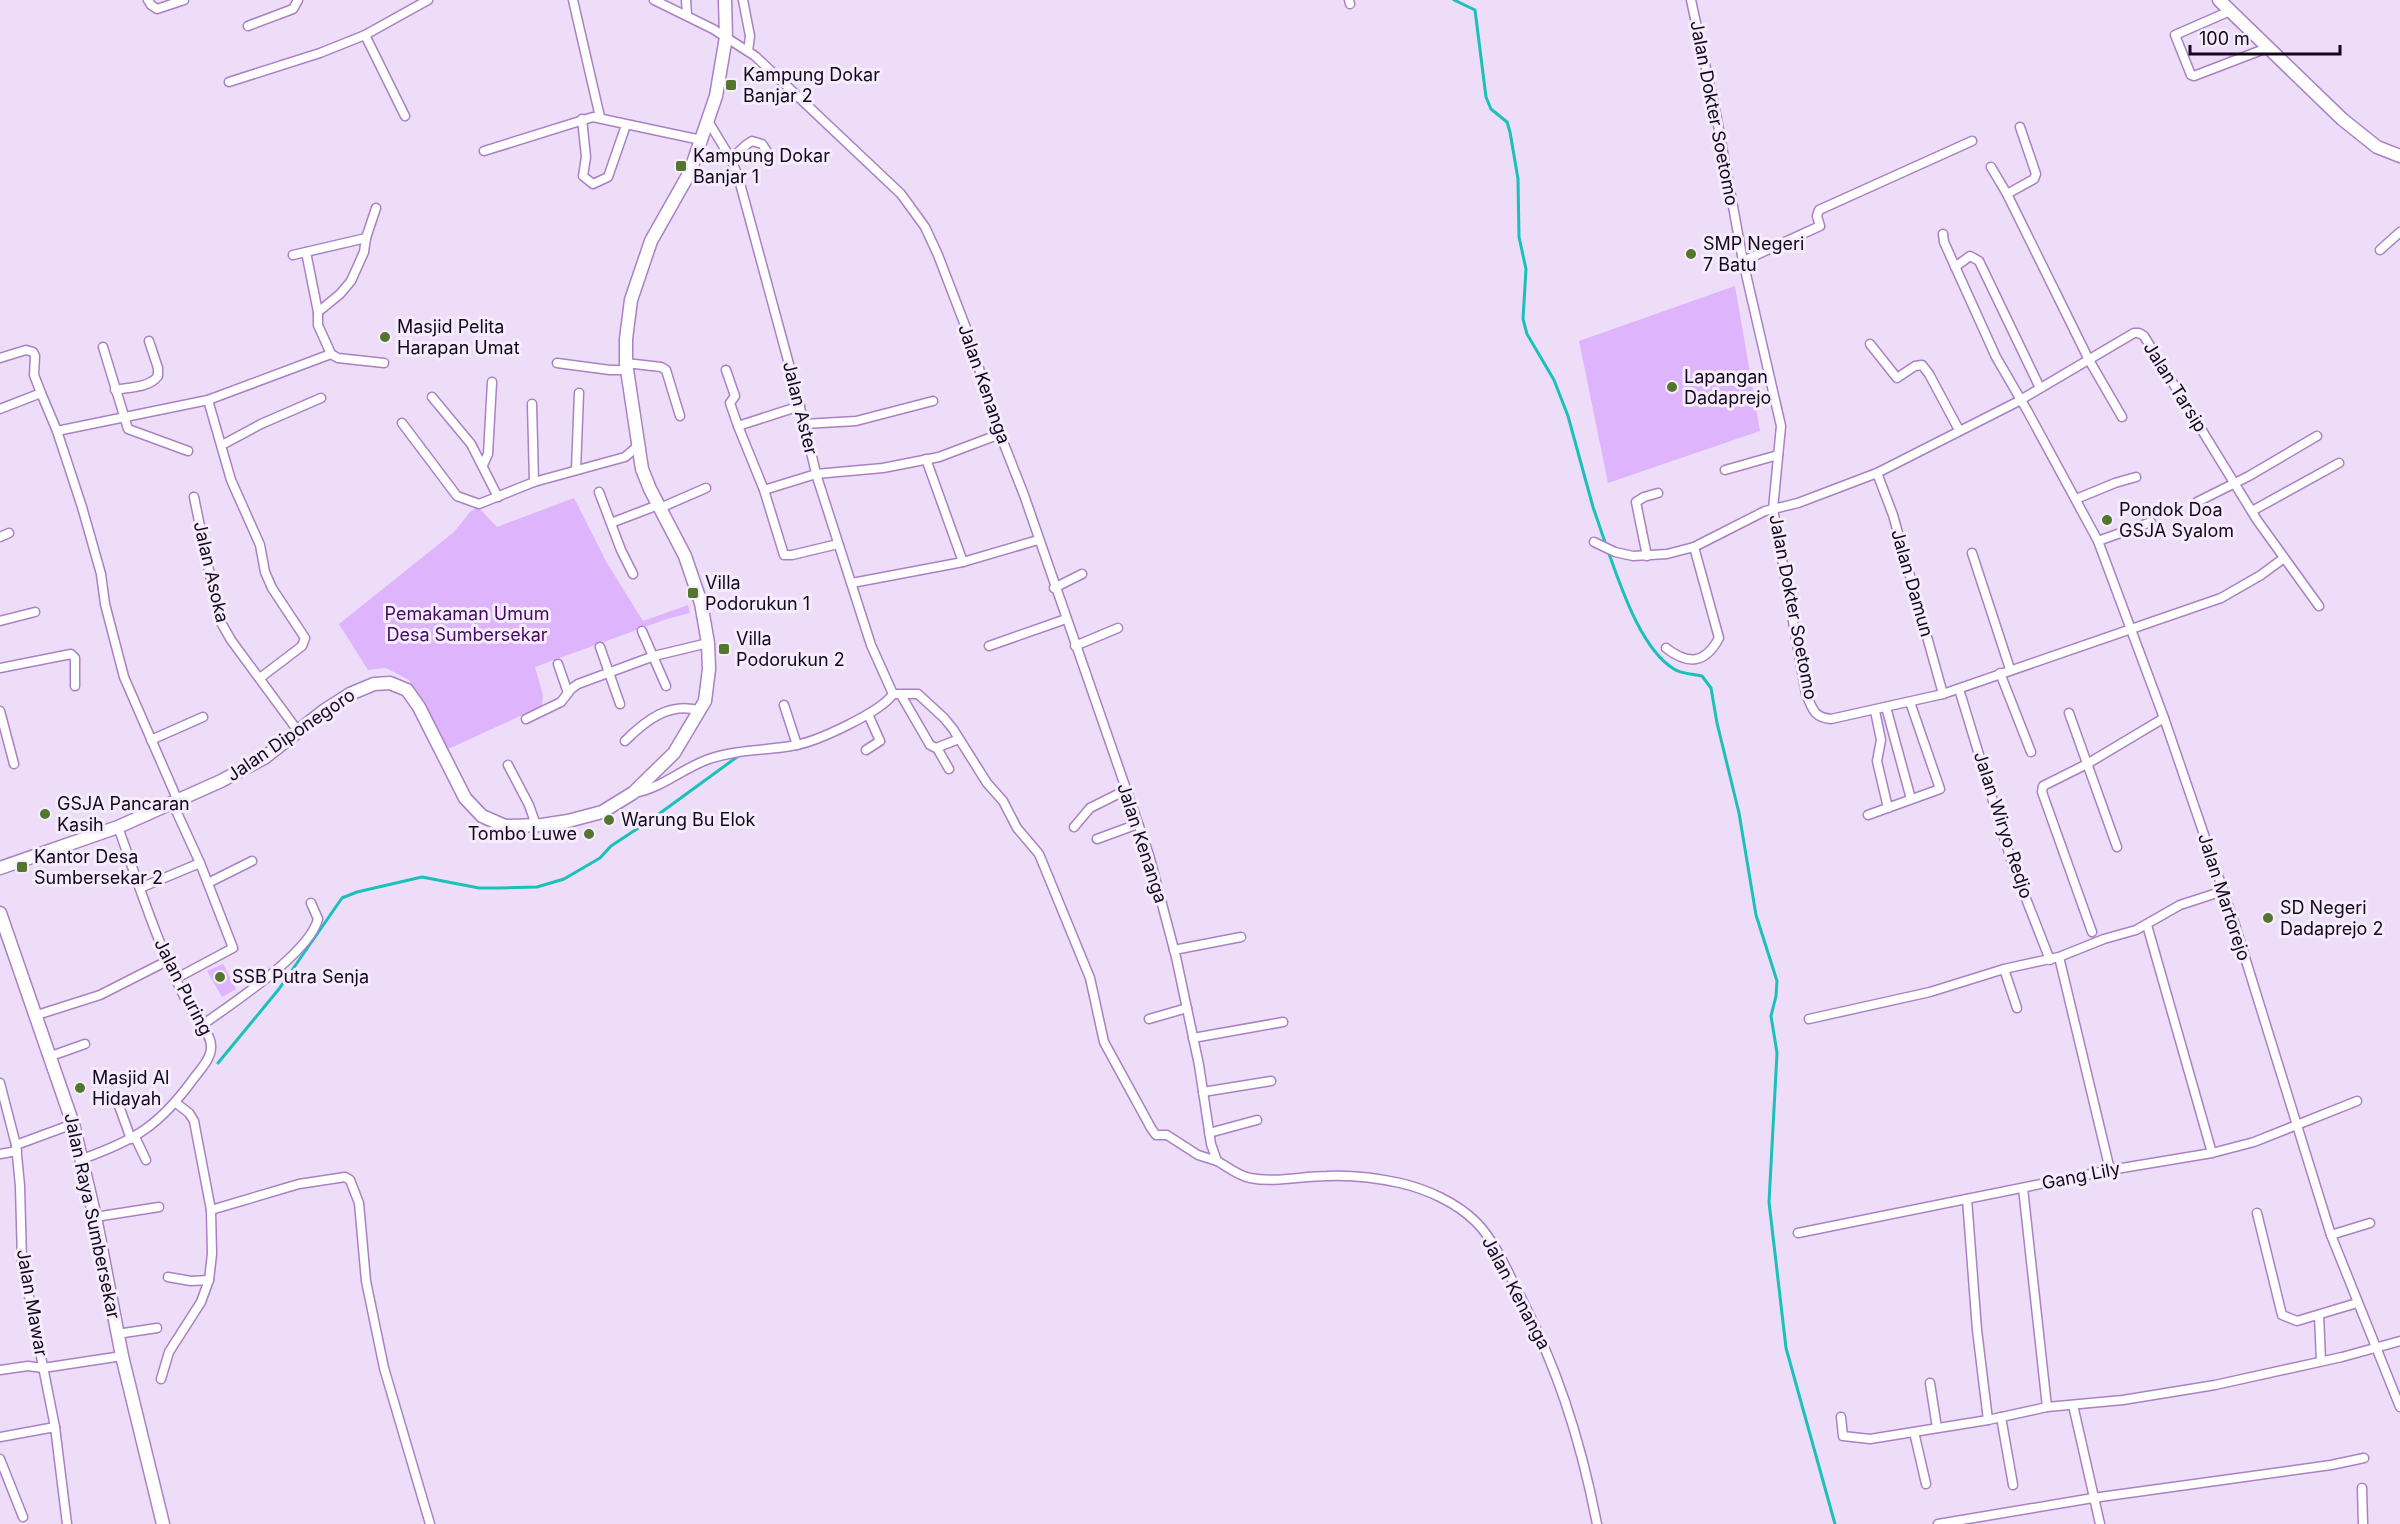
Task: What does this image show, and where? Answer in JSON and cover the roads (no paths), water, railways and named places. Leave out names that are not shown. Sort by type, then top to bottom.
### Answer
[{"type":"main road","name":"Jalan Diponegoro","points":[[0,868],[118,827],[221,781],[264,758],[325,710],[363,687],[390,683],[407,690],[419,707],[459,787],[474,809],[482,816],[505,826],[568,821],[593,815],[633,793],[674,753],[701,711],[707,689],[708,643],[697,588],[685,556],[642,469],[627,367],[631,300],[651,241],[690,172],[708,122],[716,96],[726,37],[725,0]]},
{"type":"main road","points":[[2218,0],[2342,119],[2377,147],[2400,156]]},
{"type":"main road","name":"Jalan Raya Sumbersekar","points":[[0,913],[2,929],[37,1014],[73,1124],[117,1334],[163,1524]]},
{"type":"street","points":[[148,0],[151,6],[157,9],[183,0]]},
{"type":"street","points":[[248,26],[293,9],[298,0]]},
{"type":"street","points":[[229,82],[365,35],[428,0]]},
{"type":"street","points":[[573,0],[600,117]]},
{"type":"street","name":"Jalan Kenanga","points":[[654,0],[687,15],[751,53],[901,194],[925,227],[953,293],[1000,434],[1149,855],[1187,1008],[1209,1133],[1217,1161],[1240,1174],[1262,1179],[1327,1176],[1399,1183],[1457,1206],[1476,1222],[1509,1273],[1539,1333],[1564,1393],[1591,1491],[1597,1524]]},
{"type":"street","points":[[686,0],[687,15]]},
{"type":"street","points":[[743,0],[751,53]]},
{"type":"street","name":"Jalan Dokter Soetomo","points":[[1691,0],[1717,119],[1743,261],[1781,426],[1773,509],[1806,694],[1814,712],[1820,718],[1831,719],[1875,711]]},
{"type":"street","points":[[2230,12],[2175,35],[2191,75],[2194,76],[2267,48]]},
{"type":"street","points":[[365,35],[405,116]]},
{"type":"street","points":[[484,152],[582,119],[600,117],[626,125],[700,140]]},
{"type":"street","points":[[582,119],[586,157],[583,176],[593,184],[608,177],[626,125]]},
{"type":"street","name":"Jalan Aster","points":[[708,122],[731,159],[738,176],[816,474],[871,645],[897,695],[930,745],[937,748],[949,769]]},
{"type":"street","points":[[2007,194],[2034,179],[2036,174],[2020,127]]},
{"type":"street","points":[[731,159],[752,141],[762,144],[768,153]]},
{"type":"street","points":[[1743,261],[1820,226],[1816,216],[1819,210],[1972,141]]},
{"type":"street","points":[[1991,167],[2007,194],[2089,360],[2122,417]]},
{"type":"street","points":[[318,312],[340,294],[351,281],[364,252],[376,208]]},
{"type":"street","points":[[2380,250],[2400,232]]},
{"type":"street","name":"Jalan Martorejo","points":[[1942,234],[1996,357],[2098,541],[2164,718],[2223,891],[2331,1235],[2400,1407]]},
{"type":"street","points":[[293,255],[366,238]]},
{"type":"street","points":[[306,252],[318,312],[318,325],[331,354],[338,358],[384,363]]},
{"type":"street","points":[[1955,267],[1970,256],[1979,261],[2040,388]]},
{"type":"street","name":"Jalan Tarsip","points":[[1594,542],[1615,552],[1647,556],[1694,547],[1747,519],[1798,503],[1877,473],[2021,400],[2134,333],[2139,333],[2144,336],[2252,511],[2319,606]]},
{"type":"street","points":[[115,390],[146,385],[155,381],[158,368],[149,341]]},
{"type":"street","points":[[1870,344],[1897,378],[1916,365],[1922,366],[1959,430]]},
{"type":"street","points":[[103,346],[126,427],[133,432],[188,451]]},
{"type":"street","points":[[0,358],[27,350],[33,352],[35,356],[33,375],[57,431],[82,507],[101,574],[105,604],[124,676],[233,945],[232,950],[175,979]]},
{"type":"street","points":[[57,431],[208,400],[331,354]]},
{"type":"street","points":[[557,363],[610,370],[627,367],[661,367],[666,370],[680,416]]},
{"type":"street","points":[[726,370],[735,396],[730,404],[764,490],[784,555],[838,544]]},
{"type":"street","points":[[483,465],[487,461],[488,454],[492,382]]},
{"type":"street","points":[[0,409],[40,393]]},
{"type":"street","points":[[576,470],[579,393]]},
{"type":"street","points":[[432,397],[465,435],[498,497]]},
{"type":"street","points":[[222,445],[261,424],[321,398]]},
{"type":"street","points":[[208,400],[231,480],[260,545],[265,572],[272,588],[305,638],[302,646],[260,678]]},
{"type":"street","points":[[804,424],[856,421],[933,401]]},
{"type":"street","points":[[532,404],[534,482]]},
{"type":"street","points":[[738,426],[800,406]]},
{"type":"street","points":[[402,423],[457,496],[479,504],[534,482],[625,458],[639,445]]},
{"type":"street","points":[[764,490],[816,474],[883,468],[926,459],[1000,434]]},
{"type":"street","points":[[2197,502],[2317,436]]},
{"type":"street","points":[[1725,470],[1778,455]]},
{"type":"street","points":[[625,458],[642,469]]},
{"type":"street","points":[[926,459],[963,562]]},
{"type":"street","points":[[2252,511],[2339,463]]},
{"type":"street","name":"Jalan Damun","points":[[1877,473],[1893,515],[1943,694]]},
{"type":"street","points":[[2076,499],[2136,477]]},
{"type":"street","points":[[611,523],[706,489]]},
{"type":"street","points":[[599,492],[624,559],[633,574]]},
{"type":"street","points":[[1647,556],[1636,502],[1658,492]]},
{"type":"street","name":"Jalan Asoka","points":[[194,497],[219,619],[231,640],[298,731]]},
{"type":"street","points":[[2098,541],[2151,522]]},
{"type":"street","points":[[852,583],[963,562],[1038,540]]},
{"type":"street","points":[[1666,648],[1680,659],[1692,660],[1707,653],[1719,638],[1694,547]]},
{"type":"street","points":[[1972,553],[2010,669]]},
{"type":"street","points":[[1888,808],[1877,761],[1881,740],[1875,711],[1959,689],[2010,669],[2221,598],[2261,575],[2284,558]]},
{"type":"street","points":[[1054,588],[1082,574]]},
{"type":"street","points":[[0,621],[35,612]]},
{"type":"street","points":[[989,646],[1066,619]]},
{"type":"street","points":[[1075,646],[1119,628]]},
{"type":"street","points":[[642,631],[666,686]]},
{"type":"street","points":[[526,719],[565,700],[568,693],[578,684],[654,656],[708,643]]},
{"type":"street","points":[[600,647],[620,704]]},
{"type":"street","points":[[0,668],[71,654],[75,658],[75,686]]},
{"type":"street","points":[[558,664],[568,693]]},
{"type":"street","points":[[2000,673],[2031,752]]},
{"type":"street","name":"Jalan Wiryo Redjo","points":[[1959,689],[2012,863],[2054,958],[2110,1170]]},
{"type":"street","points":[[633,793],[656,786],[687,768],[723,755],[797,745],[868,714],[897,695],[913,693],[921,696],[944,718],[987,783],[1006,806],[1017,828],[1039,854],[1090,978],[1104,1042],[1151,1128],[1156,1135],[1167,1135],[1198,1155],[1217,1161]]},
{"type":"street","points":[[1868,815],[1938,791],[1940,786],[1910,702]]},
{"type":"street","points":[[784,705],[797,745]]},
{"type":"street","points":[[625,741],[642,724],[661,713],[684,707],[701,711]]},
{"type":"street","points":[[1886,707],[1911,799]]},
{"type":"street","points":[[0,711],[14,764]]},
{"type":"street","points":[[2069,713],[2117,847]]},
{"type":"street","points":[[866,750],[880,741],[868,714]]},
{"type":"street","points":[[151,740],[203,717]]},
{"type":"street","points":[[2092,932],[2042,790],[2045,783],[2087,764],[2164,718]]},
{"type":"street","points":[[937,748],[959,739]]},
{"type":"street","points":[[508,765],[529,805],[536,825]]},
{"type":"street","points":[[1074,827],[1090,808],[1126,789]]},
{"type":"street","points":[[1097,839],[1138,824]]},
{"type":"street","name":"Jalan Puring","points":[[82,1159],[133,1138],[156,1123],[176,1103],[202,1067],[211,1049],[211,1042],[167,961],[118,827]]},
{"type":"street","points":[[208,884],[252,861]]},
{"type":"street","points":[[140,888],[200,863]]},
{"type":"street","points":[[1809,1019],[1930,992],[2004,969],[2054,958],[2147,925],[2180,905],[2223,891]]},
{"type":"street","points":[[201,1026],[278,969],[309,936],[318,919],[311,903]]},
{"type":"street","points":[[2147,925],[2212,1153]]},
{"type":"street","points":[[1174,950],[1241,937]]},
{"type":"street","points":[[37,1014],[100,995],[167,961]]},
{"type":"street","points":[[2004,969],[2017,1008]]},
{"type":"street","points":[[1149,1019],[1187,1008]]},
{"type":"street","points":[[1193,1038],[1283,1022]]},
{"type":"street","points":[[51,1056],[85,1044]]},
{"type":"street","points":[[1203,1092],[1271,1081]]},
{"type":"street","name":"Jalan Mawar","points":[[0,1083],[3,1107],[16,1148],[20,1186],[22,1261],[55,1427],[67,1524]]},
{"type":"street","points":[[119,1101],[133,1138],[146,1160]]},
{"type":"street","name":"Gang Lily","points":[[1798,1233],[2110,1170],[2212,1153],[2254,1142],[2357,1101]]},
{"type":"street","points":[[161,1379],[169,1352],[201,1302],[209,1280],[212,1254],[211,1210],[194,1121],[189,1113],[176,1103]]},
{"type":"street","points":[[1209,1133],[1257,1120]]},
{"type":"street","points":[[0,1154],[73,1124]]},
{"type":"street","points":[[211,1210],[299,1184],[345,1177],[350,1180],[359,1203],[366,1281],[384,1368],[430,1524]]},
{"type":"street","points":[[2023,1188],[2047,1407]]},
{"type":"street","points":[[1967,1199],[1977,1330],[1988,1420]]},
{"type":"street","points":[[94,1217],[159,1207]]},
{"type":"street","points":[[2257,1213],[2282,1315],[2296,1321],[2357,1303]]},
{"type":"street","points":[[2331,1235],[2370,1223]]},
{"type":"street","points":[[168,1277],[191,1281],[209,1280]]},
{"type":"street","points":[[2319,1315],[2321,1361]]},
{"type":"street","points":[[117,1334],[157,1328]]},
{"type":"street","points":[[1841,1417],[1842,1434],[1847,1438],[1870,1439],[1988,1420],[2047,1407],[2215,1385],[2376,1349],[2400,1341]]},
{"type":"street","points":[[0,1370],[28,1366],[43,1368],[122,1356]]},
{"type":"street","points":[[1930,1383],[1937,1428]]},
{"type":"street","points":[[2073,1405],[2100,1524]]},
{"type":"street","points":[[2001,1417],[2013,1485]]},
{"type":"street","points":[[0,1437],[55,1427]]},
{"type":"street","points":[[1914,1432],[1926,1484]]},
{"type":"street","points":[[1938,1524],[2093,1498],[2331,1465],[2364,1458]]},
{"type":"street","points":[[0,1459],[23,1517]]},
{"type":"street","points":[[2362,1488],[2362,1524]]},
{"type":"waterway","points":[[1454,0],[1475,10],[1486,97],[1491,109],[1507,122],[1510,132],[1518,179],[1519,237],[1526,269],[1523,319],[1527,334],[1554,380],[1568,416],[1606,545]]},
{"type":"waterway","points":[[1608,551],[1634,616],[1652,647],[1662,660],[1674,669],[1702,676],[1711,688],[1739,813],[1756,915],[1777,981],[1771,1016],[1777,1053],[1769,1202],[1786,1348],[1835,1524]]},
{"type":"waterway","points":[[218,1063],[279,989],[342,898],[357,892],[422,877],[479,888],[537,887],[564,879],[600,858],[611,846],[737,757]]},
{"type":"place","name":"Kampung Dokar Banjar 2","points":[[731,85]]},
{"type":"place","name":"Kampung Dokar Banjar 1","points":[[681,166]]},
{"type":"place","name":"SMP Negeri 7 Batu","points":[[1691,254]]},
{"type":"place","name":"Masjid Pelita Harapan Umat","points":[[385,337]]},
{"type":"place","name":"Lapangan Dadaprejo","points":[[1672,387]]},
{"type":"place","name":"Pondok Doa GSJA Syalom","points":[[2107,520]]},
{"type":"place","name":"Villa Podorukun 1","points":[[693,593]]},
{"type":"place","name":"Villa Podorukun 2","points":[[724,649]]},
{"type":"place","name":"GSJA Pancaran Kasih","points":[[45,814]]},
{"type":"place","name":"Warung Bu Elok","points":[[609,820]]},
{"type":"place","name":"Tombo Luwe","points":[[589,834]]},
{"type":"place","name":"Kantor Desa Sumbersekar 2","points":[[22,867]]},
{"type":"place","name":"SD Negeri Dadaprejo 2","points":[[2268,918]]},
{"type":"place","name":"SSB Putra Senja","points":[[220,977]]},
{"type":"place","name":"Masjid Al Hidayah","points":[[80,1088]]},
{"type":"park label","name":"Pemakaman Umum Desa Sumbersekar","points":[[467,624]]}]
